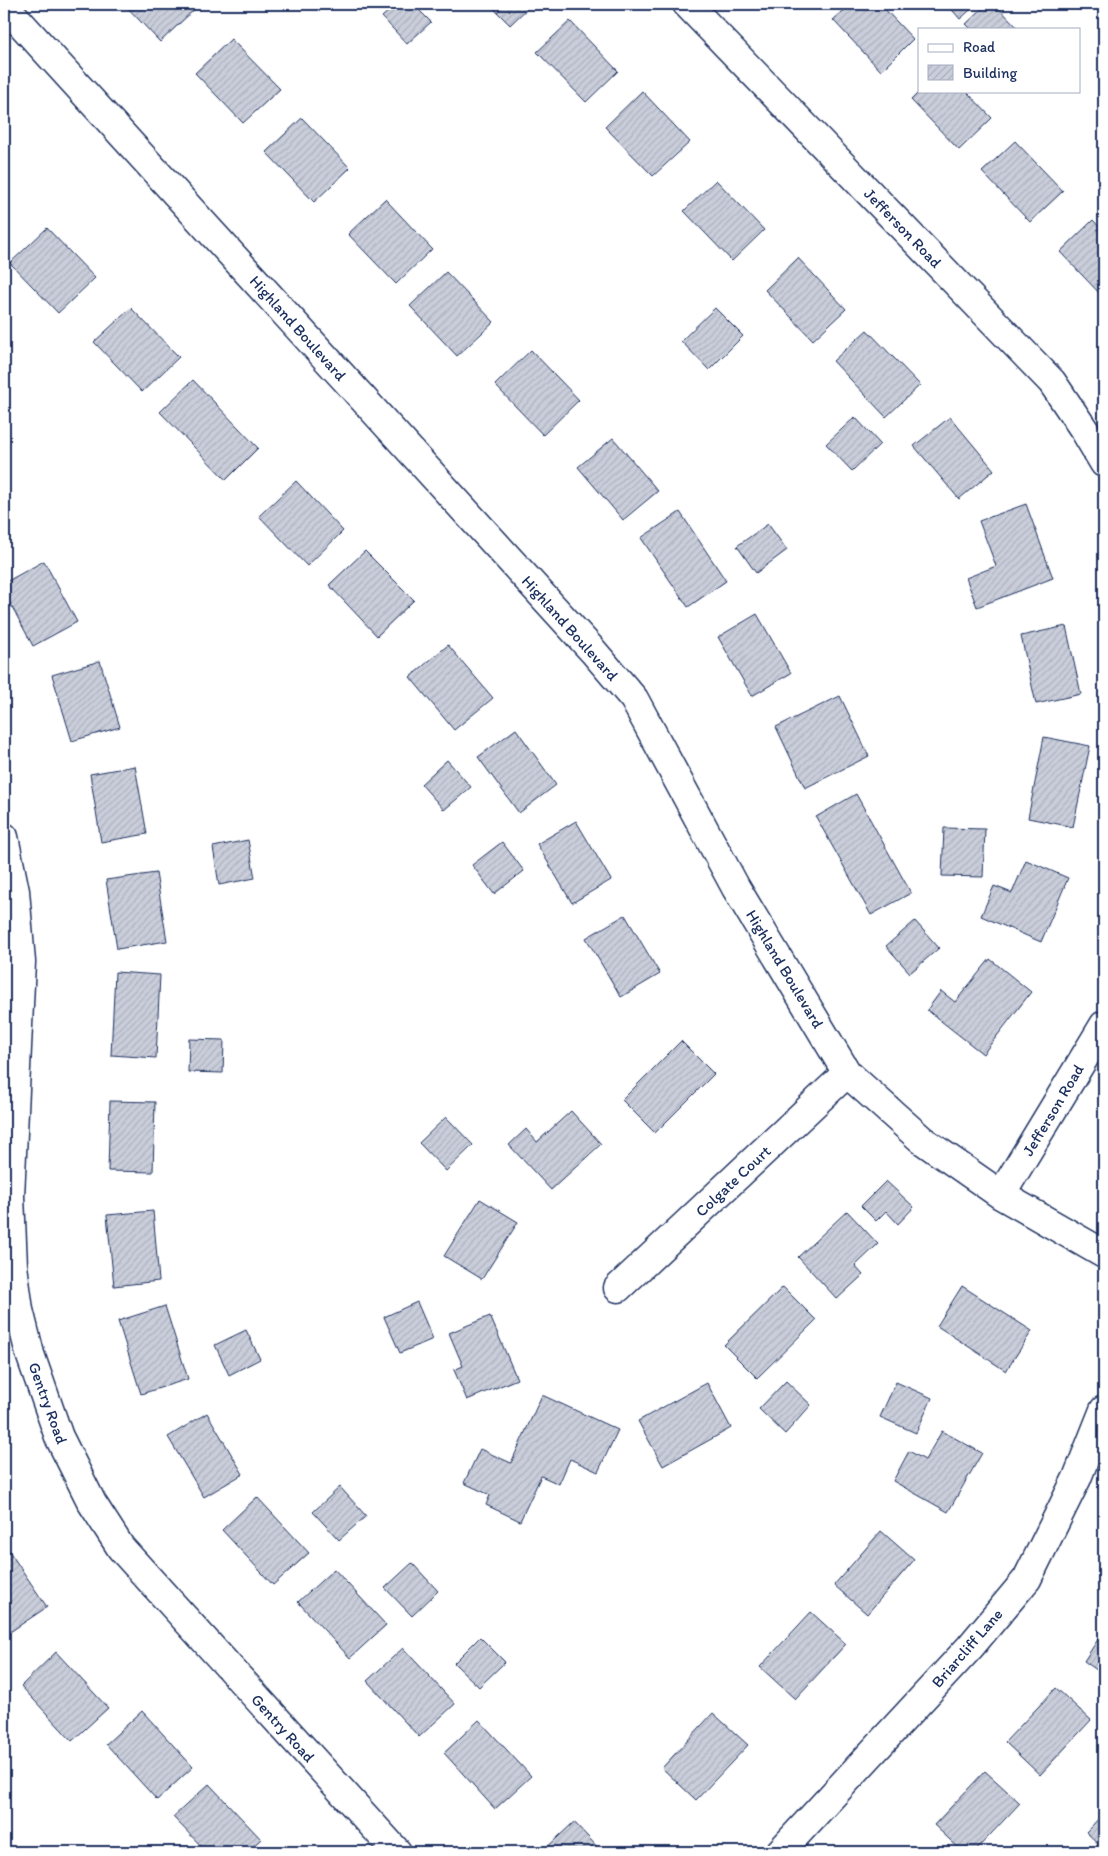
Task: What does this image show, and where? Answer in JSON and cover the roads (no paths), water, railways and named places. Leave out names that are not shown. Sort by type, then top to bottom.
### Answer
[{"type":"street","name":"Jefferson Road","points":[[687,4],[1052,382],[1104,463]]},
{"type":"street","name":"Highland Boulevard","points":[[4,5],[593,651],[634,699],[736,888],[847,1073],[922,1140],[1001,1195],[1104,1254]]},
{"type":"street","name":"Gentry Road","points":[[4,837],[15,891],[20,962],[10,1196],[13,1266],[19,1310],[30,1354],[59,1437],[92,1503],[121,1548],[386,1849]]},
{"type":"street","name":"Jefferson Road","points":[[1001,1195],[1104,1025]]},
{"type":"street","name":"Colgate Court","points":[[618,1288],[847,1073]]},
{"type":"street","name":"Briarcliff Lane","points":[[780,1852],[970,1647],[1027,1579],[1078,1478],[1104,1410]]}]
